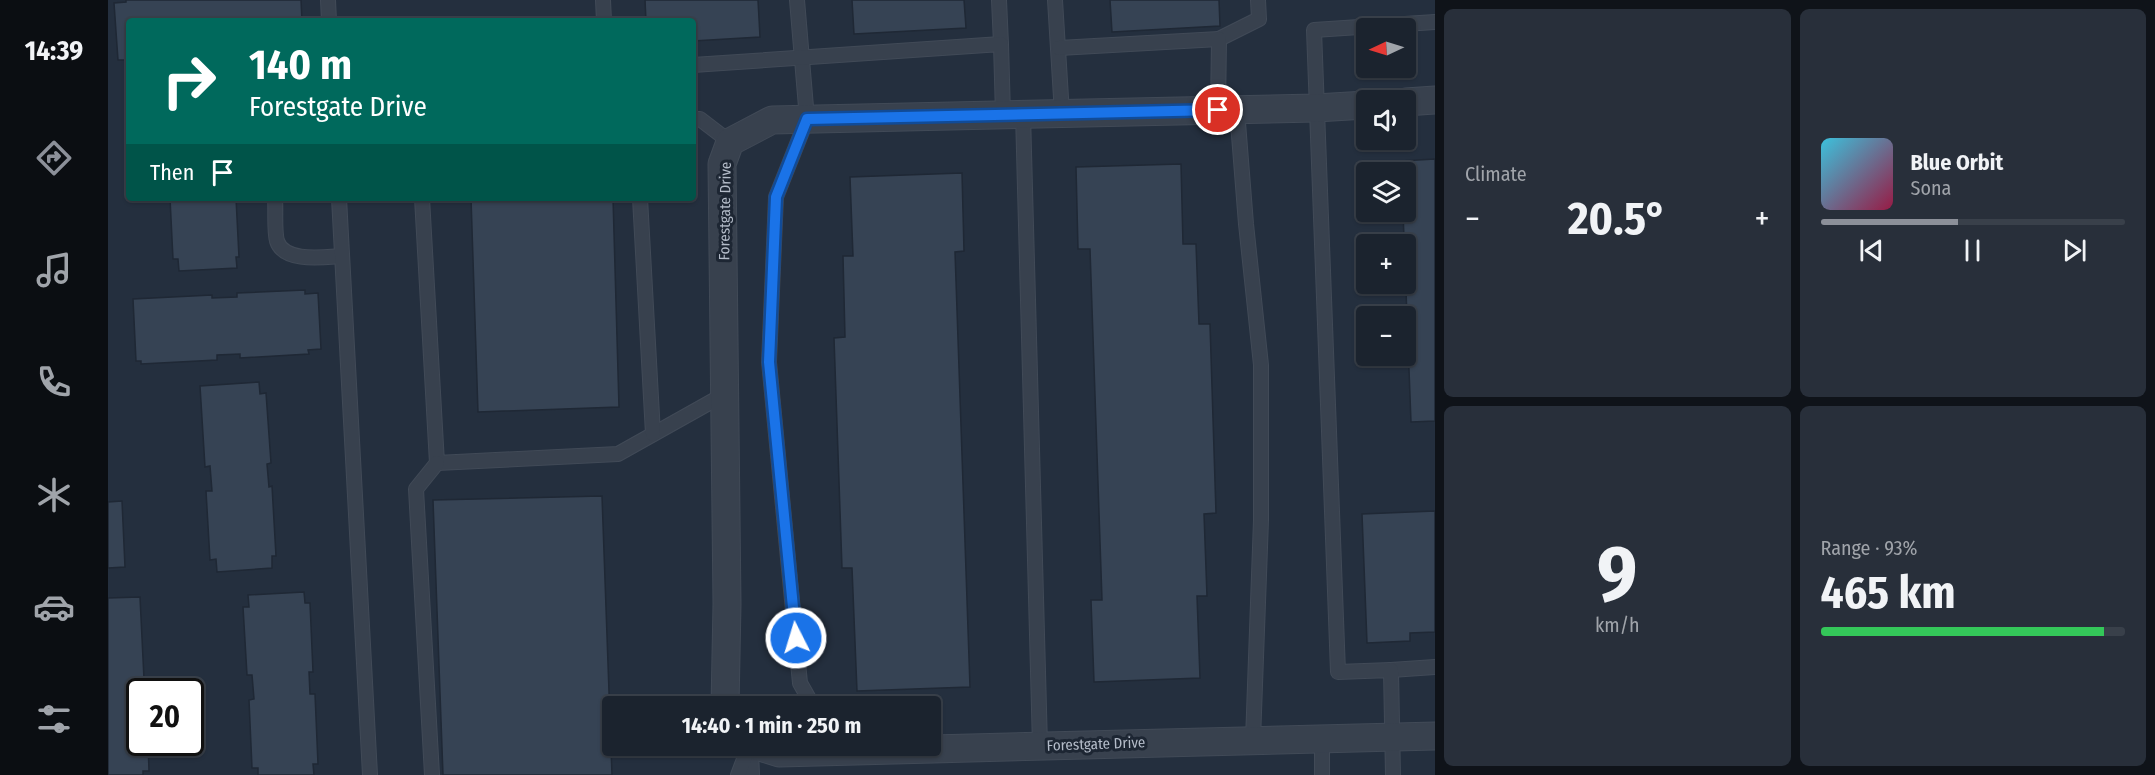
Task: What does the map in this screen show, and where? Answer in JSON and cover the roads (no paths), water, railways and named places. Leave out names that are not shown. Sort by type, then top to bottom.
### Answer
[{"type":"street","points":[[1416,101],[1435,100]]},
{"type":"street","name":"Forestgate Drive","points":[[725,696],[727,604],[722,164],[730,142],[772,120],[1356,106]]},
{"type":"street","name":"Forestgate Drive","points":[[941,747],[1435,736]]},
{"type":"lane","points":[[328,0],[329,18]]},
{"type":"lane","points":[[603,0],[604,18]]},
{"type":"lane","points":[[796,0],[807,119],[776,197],[769,362],[800,683],[807,696]]},
{"type":"lane","points":[[999,0],[1001,44],[1013,115],[1040,746]]},
{"type":"lane","points":[[1056,0],[1062,114]]},
{"type":"lane","points":[[1059,48],[1219,39],[1259,20],[1258,0]]},
{"type":"lane","points":[[1435,22],[1314,30],[1338,672],[1435,667]]},
{"type":"lane","points":[[1219,39],[1246,224],[1261,365],[1261,520],[1253,740]]},
{"type":"lane","points":[[696,65],[1001,44]]},
{"type":"lane","points":[[696,119],[700,119],[730,142]]},
{"type":"lane","points":[[276,201],[277,242],[285,252],[305,258],[342,256]]},
{"type":"lane","points":[[339,201],[370,775]]},
{"type":"lane","points":[[422,201],[437,463],[416,489],[432,775]]},
{"type":"lane","points":[[640,201],[653,435]]},
{"type":"lane","points":[[437,463],[618,454],[725,394]]},
{"type":"lane","points":[[1391,670],[1393,775]]},
{"type":"lane","points":[[1322,738],[1322,775]]},
{"type":"lane","points":[[738,775],[746,756]]},
{"type":"lane","points":[[751,756],[752,775]]}]
